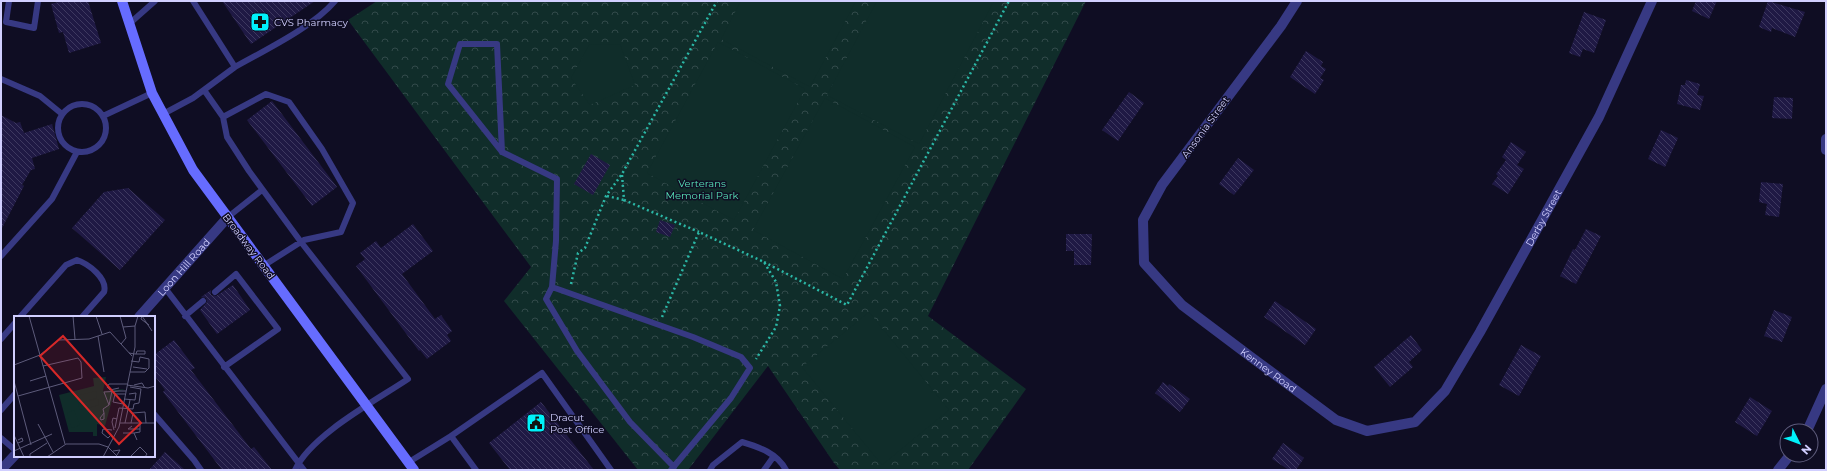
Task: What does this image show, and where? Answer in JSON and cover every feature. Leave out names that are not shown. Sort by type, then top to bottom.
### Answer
[{"type":"main road","name":"Broadway Road","points":[[122,1],[152,93],[193,170],[411,466]]},
{"type":"street","name":"Ansonia Street","points":[[1144,263],[1143,220],[1162,185],[1281,26],[1297,1]]},
{"type":"street","name":"Derby Street","points":[[1415,422],[1445,392],[1480,332],[1598,117],[1652,1]]},
{"type":"street","points":[[1826,138],[1826,150]]},
{"type":"street","name":"Loon Hill Road","points":[[140,316],[228,217]]},
{"type":"street","name":"Kenney Road","points":[[1144,263],[1182,305],[1336,420],[1367,432],[1415,422]]},
{"type":"street","points":[[1811,423],[1826,389]]},
{"type":"street","points":[[1,470],[14,456]]},
{"type":"lane","points":[[9,1],[6,22],[34,28],[38,1]]},
{"type":"lane","points":[[129,24],[155,1]]},
{"type":"lane","points":[[193,1],[234,67]]},
{"type":"lane","points":[[163,114],[193,98],[234,67],[277,43],[326,12],[335,1]]},
{"type":"lane","points":[[502,152],[497,44],[460,44],[448,84],[502,152],[556,179],[556,241],[552,287],[546,299],[576,351],[630,422],[672,468],[731,398],[750,368],[741,357],[552,287]]},
{"type":"lane","points":[[1,79],[40,96],[62,114]]},
{"type":"lane","points":[[204,90],[223,118],[227,137],[262,190],[408,379],[325,434],[300,460],[295,470]]},
{"type":"lane","points":[[103,116],[152,93]]},
{"type":"lane","points":[[223,118],[266,94],[289,102],[322,148],[353,203],[341,232],[304,240],[264,266]]},
{"type":"lane","points":[[83,104],[91,105],[103,116],[106,131],[104,139],[92,150],[77,152],[64,144],[59,138],[58,122],[67,108],[83,104]]},
{"type":"lane","points":[[1,256],[52,199],[77,152]]},
{"type":"lane","points":[[228,217],[262,190]]},
{"type":"lane","points":[[21,316],[66,265],[77,260],[83,262],[104,281],[105,287],[104,292],[83,316]]},
{"type":"lane","points":[[215,292],[236,274],[278,329],[224,367]]},
{"type":"lane","points":[[165,288],[304,470]]},
{"type":"lane","points":[[185,316],[203,301]]},
{"type":"lane","points":[[1,339],[14,324]]},
{"type":"lane","points":[[411,466],[451,436],[542,373],[611,470]]},
{"type":"lane","points":[[1,410],[14,395]]},
{"type":"lane","points":[[155,415],[201,470]]},
{"type":"lane","points":[[451,436],[476,470]]},
{"type":"lane","points":[[1,438],[14,449]]},
{"type":"lane","points":[[710,470],[713,465],[742,442],[764,449],[782,463],[786,470]]},
{"type":"lane","points":[[764,470],[774,456]]},
{"type":"path","points":[[569,293],[578,253],[585,248],[606,196],[622,174],[717,1]]},
{"type":"path","points":[[606,196],[624,200],[699,232],[764,262],[847,305],[1009,1]]},
{"type":"path","points":[[622,174],[624,200]]},
{"type":"path","points":[[658,325],[699,232]]},
{"type":"path","points":[[750,368],[776,327],[780,306],[776,282],[764,262]]},
{"type":"green space","name":"Verterans Memorial Park","points":[[377,1],[1086,1],[928,316],[1026,389],[968,470],[840,470],[768,366],[688,470],[638,470],[504,301],[531,267],[348,20]]},
{"type":"green space","points":[[741,1],[856,1],[810,87],[721,39]]},
{"type":"green space","points":[[877,1],[994,1],[919,144],[827,95]]},
{"type":"green space","points":[[718,42],[805,89],[734,220],[647,173]]},
{"type":"green space","points":[[620,44],[635,85],[590,105],[571,78],[589,45]]},
{"type":"green space","points":[[825,98],[915,147],[843,279],[753,230]]},
{"type":"green space","points":[[869,312],[949,410],[882,465],[802,367]]},
{"type":"building","points":[[62,1],[88,1],[101,43],[69,53],[63,32],[59,33],[51,4]]},
{"type":"building","name":"CVS Pharmacy","points":[[222,1],[315,1],[251,44]]},
{"type":"building","points":[[1696,1],[1717,1],[1709,19],[1692,11]]},
{"type":"building","points":[[1768,1],[1805,12],[1795,37],[1772,28],[1771,32],[1759,27]]},
{"type":"building","points":[[1584,12],[1606,20],[1594,53],[1583,49],[1580,57],[1569,53]]},
{"type":"building","points":[[1306,51],[1323,62],[1321,66],[1326,69],[1320,78],[1324,80],[1315,94],[1290,77]]},
{"type":"building","points":[[1686,80],[1700,84],[1697,95],[1704,96],[1700,110],[1677,104],[1681,85],[1685,85]]},
{"type":"building","points":[[1129,92],[1144,103],[1118,141],[1102,130]]},
{"type":"building","points":[[1774,97],[1793,98],[1792,119],[1772,118]]},
{"type":"building","points":[[272,101],[337,187],[312,206],[247,120]]},
{"type":"building","points":[[1,115],[16,123],[20,122],[24,133],[52,124],[59,149],[32,158],[35,169],[31,170],[22,185],[24,186],[1,230]]},
{"type":"building","points":[[1661,130],[1678,138],[1665,167],[1648,159]]},
{"type":"building","points":[[1511,142],[1526,152],[1517,165],[1524,169],[1508,194],[1492,184],[1498,176],[1496,174],[1506,160],[1502,157]]},
{"type":"building","points":[[591,154],[610,165],[593,195],[574,184]]},
{"type":"building","points":[[1238,158],[1254,170],[1234,195],[1219,184]]},
{"type":"building","points":[[1761,182],[1783,184],[1779,217],[1765,215],[1767,204],[1759,202]]},
{"type":"building","points":[[128,188],[165,220],[120,270],[72,228],[104,192]]},
{"type":"building","points":[[660,220],[675,225],[670,237],[656,232]]},
{"type":"building","points":[[413,224],[433,251],[402,274],[435,319],[441,315],[452,331],[447,335],[451,341],[427,359],[420,350],[419,351],[356,266],[365,259],[360,253],[376,241],[381,248]]},
{"type":"building","points":[[1586,229],[1601,236],[1576,284],[1560,276],[1573,249],[1575,250]]},
{"type":"building","points":[[1066,234],[1092,234],[1091,265],[1074,265],[1074,251],[1066,251]]},
{"type":"building","points":[[233,285],[250,310],[217,334],[200,310],[207,302],[206,298],[201,297],[211,290],[211,295],[216,296]]},
{"type":"building","points":[[1275,301],[1316,329],[1305,345],[1264,317]]},
{"type":"building","points":[[1774,310],[1792,317],[1782,342],[1764,336]]},
{"type":"building","points":[[1411,335],[1422,350],[1409,362],[1413,367],[1390,387],[1374,367]]},
{"type":"building","points":[[174,340],[195,368],[191,370],[251,449],[254,447],[272,470],[222,470],[163,392],[165,390],[155,376],[155,354]]},
{"type":"building","points":[[1521,345],[1541,356],[1519,396],[1499,385]]},
{"type":"building","points":[[1163,382],[1168,386],[1169,384],[1190,399],[1180,412],[1155,393]]},
{"type":"building","points":[[1750,397],[1772,411],[1757,436],[1735,422]]},
{"type":"building","name":"Dracut Post Office","points":[[541,402],[594,470],[510,470],[489,443]]},
{"type":"building","points":[[1283,443],[1304,458],[1296,470],[1289,470],[1272,459]]},
{"type":"building","points":[[165,452],[185,470],[149,470]]},
{"type":"place","name":"CVS Pharmacy","points":[[260,22]]},
{"type":"place","name":"Dracut Post Office","points":[[536,423]]}]
